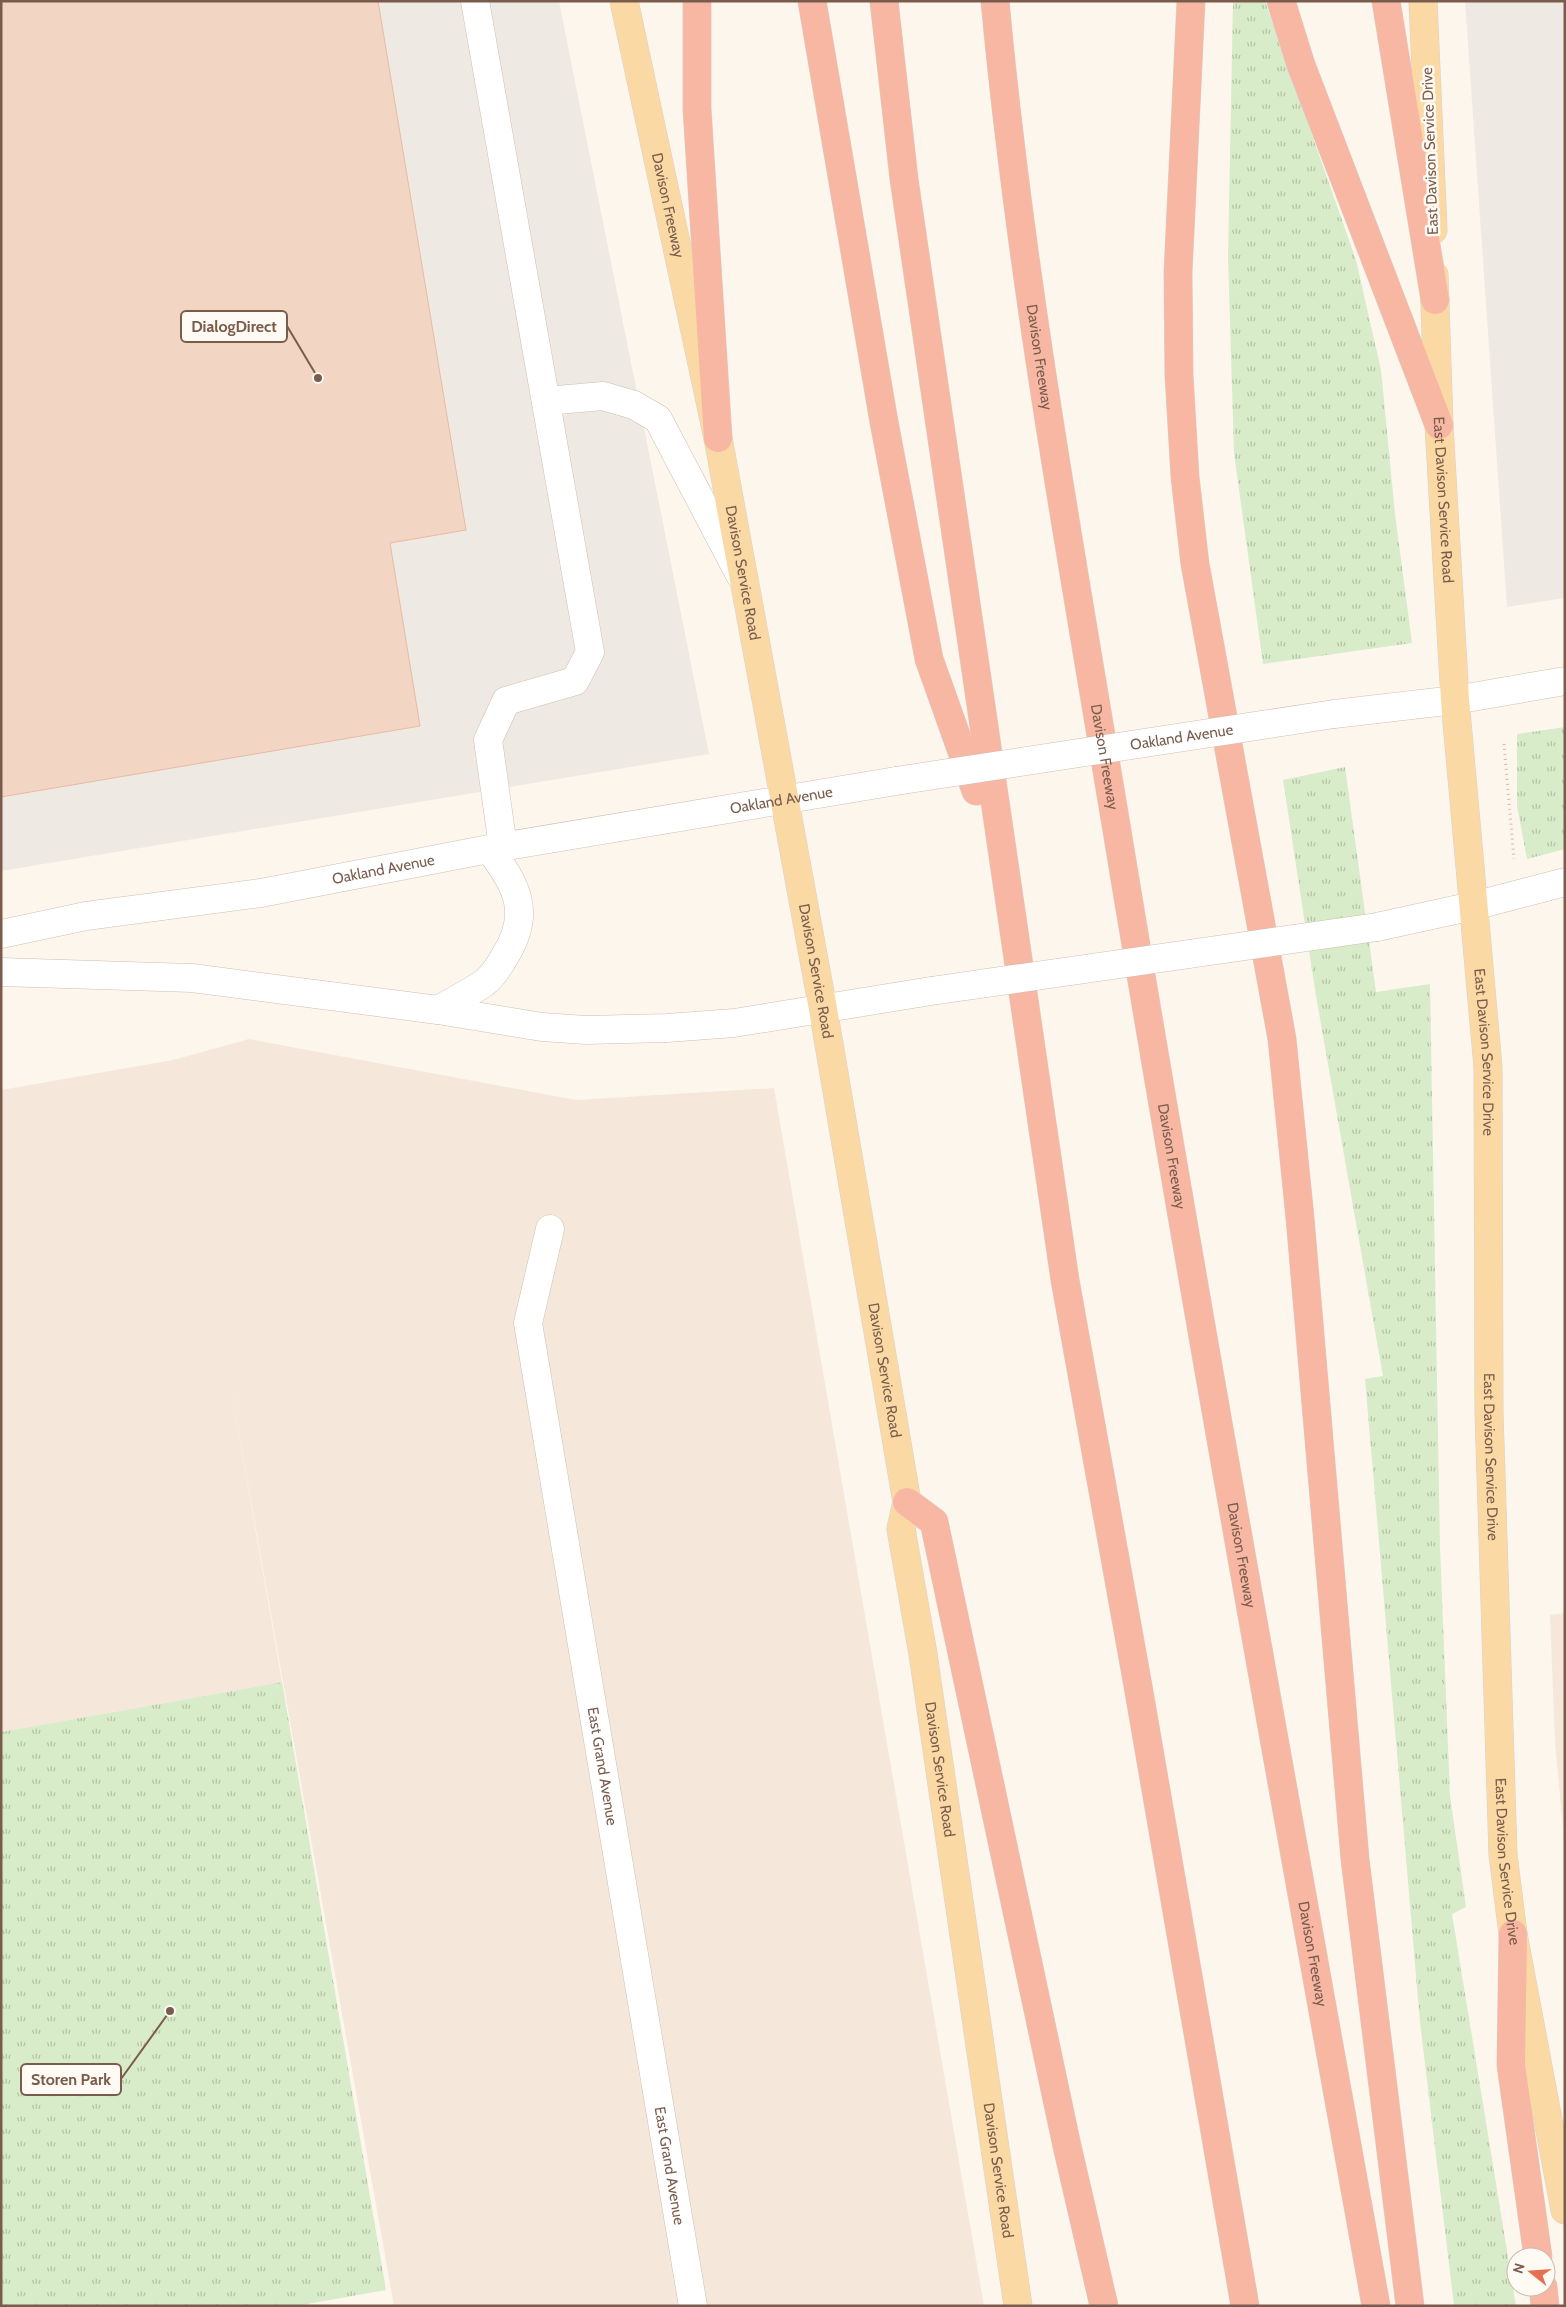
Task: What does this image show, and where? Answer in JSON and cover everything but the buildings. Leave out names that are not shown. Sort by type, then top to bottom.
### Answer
[{"type":"highway","points":[[697,1],[697,109],[718,438]]},
{"type":"highway","points":[[812,1],[884,422],[929,659],[1006,875]]},
{"type":"highway","points":[[884,1],[906,189],[1065,1280],[1140,1696],[1244,2306]]},
{"type":"highway","name":"Davison Freeway","points":[[995,1],[1003,84],[1038,356],[1172,1166],[1376,2306]]},
{"type":"highway","points":[[1191,1],[1178,273],[1179,375],[1185,478],[1195,564],[1282,1039],[1300,1218],[1354,1859],[1410,2306]]},
{"type":"highway","points":[[1281,1],[1301,65],[1439,426]]},
{"type":"highway","points":[[1386,1],[1435,300]]},
{"type":"highway","points":[[907,1502],[934,1522],[1067,2146],[1104,2306]]},
{"type":"highway","points":[[1513,1934],[1511,2066],[1537,2247]]},
{"type":"main road","name":"Davison Freeway","points":[[624,1],[718,438]]},
{"type":"main road","name":"East Davison Service Drive","points":[[1423,1],[1435,300]]},
{"type":"main road","name":"East Davison Service Road","points":[[1435,300],[1439,426],[1455,700]]},
{"type":"main road","name":"Davison Service Road","points":[[718,438],[823,1010],[907,1502],[901,1528],[923,1654],[1018,2306]]},
{"type":"main road","name":"East Davison Service Drive","points":[[1455,700],[1488,1067],[1488,1412],[1503,1855],[1513,1934],[1565,2210]]},
{"type":"street","points":[[438,1010],[485,982],[499,966],[513,944],[519,921],[518,897],[496,848],[488,740],[506,700],[575,681],[590,652],[476,1]]},
{"type":"street","points":[[546,402],[603,396],[634,406],[658,419],[744,582]]},
{"type":"street","name":"Oakland Avenue","points":[[1,934],[86,916],[262,894],[496,848],[784,799],[1334,714],[1455,700],[1565,681]]},
{"type":"street","points":[[1,972],[192,978],[438,1010],[542,1026],[586,1030],[667,1028],[734,1023],[931,992],[1377,927],[1473,906],[1565,882]]},
{"type":"street","name":"East Grand Avenue","points":[[550,1229],[528,1323],[693,2306]]},
{"type":"path","points":[[1504,744],[1515,868]]},
{"type":"shaded area","points":[[1,1],[559,1],[709,754],[1,871]]},
{"type":"shaded area","points":[[1465,1],[1565,1],[1565,598],[1507,607]]},
{"type":"shaded area","points":[[249,1039],[576,1100],[774,1088],[984,2306],[394,2306],[229,1378],[282,1682],[1,1732],[1,1090],[173,1060]]},
{"type":"shaded area","points":[[1565,1613],[1565,1850],[1555,1742],[1550,1615]]},
{"type":"green space","points":[[1233,1],[1265,1],[1356,260],[1381,370],[1395,514],[1412,643],[1263,664],[1234,453],[1228,257]]},
{"type":"green space","points":[[1565,727],[1565,849],[1527,859],[1517,806],[1517,734]]},
{"type":"green space","points":[[1345,767],[1376,992],[1430,984],[1440,1547],[1450,1796],[1466,1907],[1452,1914],[1506,2247],[1506,2297],[1515,2297],[1516,2306],[1454,2306],[1420,2022],[1365,1379],[1383,1376],[1316,996],[1283,780]]},
{"type":"green space","points":[[282,1682],[386,2290],[296,2306],[1,2306],[1,1732]]},
{"type":"place","name":"DialogDirect","points":[[318,378]]},
{"type":"place","name":"Storen Park","points":[[170,2011]]}]
